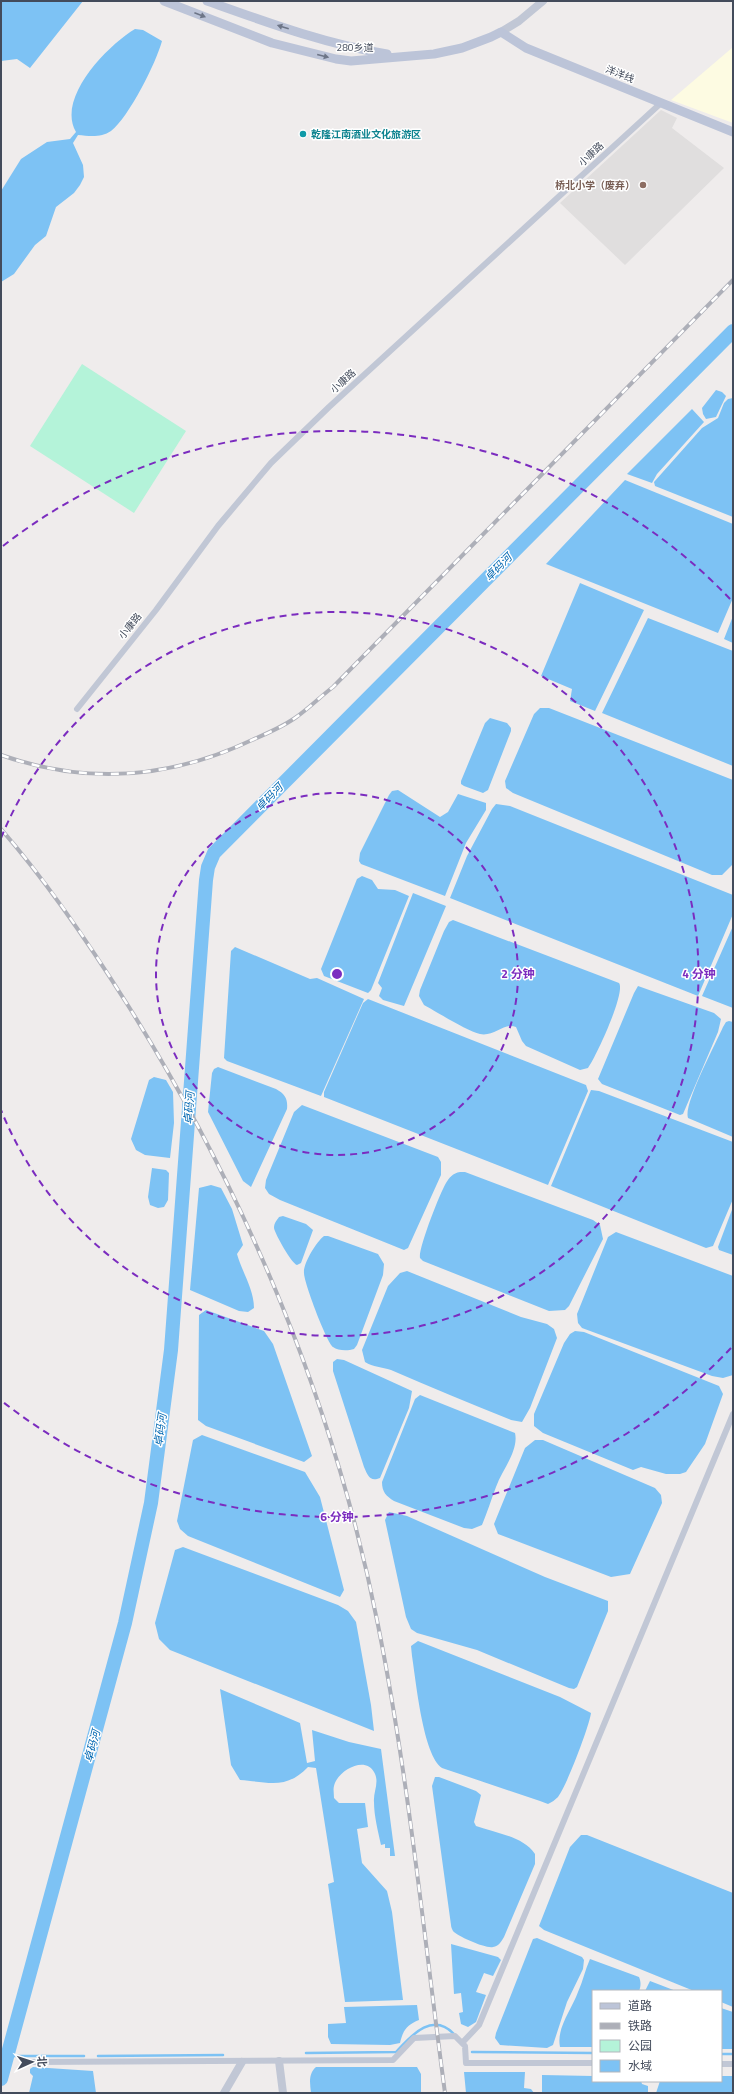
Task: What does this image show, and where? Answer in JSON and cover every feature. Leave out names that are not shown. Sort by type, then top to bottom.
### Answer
[{"type":"main road","name":"280乡道","points":[[164,1],[272,43],[326,57],[351,61],[434,54],[462,48],[501,32]]},
{"type":"main road","points":[[207,1],[256,18],[366,51],[402,57]]},
{"type":"main road","name":"洋洋线","points":[[501,32],[526,48],[733,132]]},
{"type":"street","name":"280乡道","points":[[501,32],[519,21],[543,1]]},
{"type":"street","name":"小康路","points":[[77,709],[156,610],[218,526],[271,463],[329,407],[661,103]]},
{"type":"street","points":[[462,2043],[479,2025],[733,1414]]},
{"type":"street","points":[[32,2062],[393,2060],[414,2038],[455,2036],[465,2046],[466,2063],[592,2063]]},
{"type":"street","points":[[279,2061],[283,2093]]},
{"type":"street","points":[[224,2093],[242,2062]]},
{"type":"street","points":[[722,2064],[733,2064]]},
{"type":"shaded area","points":[[733,47],[733,123],[671,100]]},
{"type":"shaded area","name":"桥北小学（废弃）","points":[[661,110],[677,118],[672,128],[724,168],[625,265],[560,203]]},
{"type":"green space","points":[[82,364],[186,431],[134,513],[30,446]]},
{"type":"water","points":[[1,1],[83,1],[30,68],[17,59],[1,61]]},
{"type":"water","points":[[135,29],[143,30],[162,41],[159,51],[141,89],[126,114],[111,131],[99,136],[78,135],[73,143],[83,165],[84,177],[80,185],[74,193],[56,207],[46,236],[35,245],[14,274],[1,282],[1,191],[21,159],[47,142],[70,139],[76,132],[72,118],[73,104],[79,89],[99,60],[112,47]]},
{"type":"water","points":[[716,390],[722,392],[726,396],[716,417],[706,419],[702,408]]},
{"type":"water","points":[[733,398],[733,517],[655,486],[654,482],[702,428],[718,418],[724,403],[728,399]]},
{"type":"water","points":[[692,409],[704,422],[657,474],[652,483],[627,474]]},
{"type":"water","points":[[625,480],[733,524],[733,598],[718,633],[546,564]]},
{"type":"water","points":[[580,583],[644,610],[595,711],[570,701],[572,689],[541,676]]},
{"type":"water","points":[[733,616],[733,643],[724,639]]},
{"type":"water","points":[[648,618],[733,651],[733,766],[602,713]]},
{"type":"water","points":[[540,708],[549,708],[733,780],[732,865],[722,875],[712,875],[513,793],[506,788],[505,781],[534,714]]},
{"type":"water","points":[[490,718],[507,723],[511,728],[511,731],[488,790],[483,793],[464,786],[461,784],[461,781],[485,723]]},
{"type":"water","points":[[398,790],[440,817],[448,812],[458,794],[486,803],[486,810],[466,843],[445,896],[361,864],[359,861],[360,853],[389,795],[392,791]]},
{"type":"water","points":[[496,804],[510,806],[733,895],[733,914],[698,996],[450,898],[467,856]]},
{"type":"water","points":[[362,876],[372,880],[378,889],[395,890],[409,896],[371,990],[368,993],[324,976],[321,969],[357,879]]},
{"type":"water","points":[[413,893],[446,906],[404,1006],[383,1000],[379,996],[382,988],[378,983]]},
{"type":"water","points":[[453,920],[619,983],[620,989],[618,999],[609,1025],[588,1068],[580,1070],[526,1046],[522,1041],[516,1027],[507,1026],[490,1033],[480,1034],[460,1025],[424,1005],[419,996],[420,990],[444,931],[449,922]]},
{"type":"water","points":[[733,926],[733,1008],[702,996]]},
{"type":"water","points":[[235,947],[310,979],[317,978],[364,999],[321,1096],[227,1061],[224,1058],[231,951]]},
{"type":"water","points":[[638,986],[714,1013],[721,1019],[718,1032],[683,1114],[680,1115],[602,1084],[598,1079]]},
{"type":"water","points":[[368,999],[586,1085],[588,1091],[548,1185],[324,1097],[324,1092],[363,1003]]},
{"type":"water","points":[[726,1022],[733,1022],[733,1137],[688,1118],[690,1101],[695,1088],[723,1027]]},
{"type":"water","points":[[218,1067],[276,1089],[284,1095],[287,1102],[287,1109],[251,1187],[243,1181],[208,1112],[212,1073],[214,1069]]},
{"type":"water","points":[[154,1077],[166,1080],[173,1092],[174,1123],[170,1158],[145,1155],[136,1150],[131,1139],[149,1080]]},
{"type":"water","points":[[591,1090],[599,1091],[733,1142],[733,1199],[713,1246],[706,1248],[551,1186]]},
{"type":"water","points":[[302,1105],[438,1157],[441,1162],[441,1175],[408,1248],[404,1250],[280,1200],[269,1194],[265,1188],[266,1180],[294,1112]]},
{"type":"water","points":[[152,1168],[166,1170],[169,1173],[168,1200],[164,1207],[158,1208],[150,1205],[148,1197]]},
{"type":"water","points":[[465,1172],[593,1220],[600,1225],[603,1239],[569,1306],[565,1310],[549,1311],[423,1261],[420,1258],[422,1244],[443,1189],[447,1181],[455,1173]]},
{"type":"water","points":[[211,1185],[221,1188],[232,1209],[243,1245],[237,1254],[252,1294],[254,1308],[248,1312],[239,1311],[190,1290],[199,1188]]},
{"type":"water","points":[[733,1207],[733,1255],[719,1250],[718,1247]]},
{"type":"water","points":[[283,1216],[306,1224],[313,1230],[301,1263],[297,1265],[291,1260],[274,1228],[279,1217]]},
{"type":"water","points":[[616,1232],[733,1276],[733,1375],[723,1378],[712,1376],[582,1328],[578,1323],[577,1314],[608,1237]]},
{"type":"water","points":[[324,1236],[328,1236],[378,1254],[384,1264],[383,1275],[357,1345],[352,1350],[338,1349],[333,1347],[330,1343],[316,1312],[305,1279],[304,1269],[308,1259],[317,1243]]},
{"type":"water","points":[[407,1271],[521,1317],[547,1324],[554,1329],[557,1338],[530,1408],[522,1422],[511,1420],[391,1370],[365,1362],[362,1350],[388,1286],[400,1273]]},
{"type":"water","points":[[206,1310],[264,1331],[273,1344],[312,1456],[304,1462],[206,1426],[198,1420],[199,1315]]},
{"type":"water","points":[[575,1331],[584,1332],[719,1386],[723,1394],[705,1444],[686,1472],[680,1474],[666,1474],[641,1467],[633,1470],[543,1433],[534,1426],[534,1414],[564,1343],[570,1334]]},
{"type":"water","points":[[337,1359],[344,1360],[412,1391],[409,1408],[380,1478],[372,1479],[364,1467],[333,1371],[333,1362]]},
{"type":"water","points":[[420,1395],[515,1433],[515,1447],[499,1481],[482,1525],[472,1529],[464,1528],[394,1501],[384,1491],[382,1482],[415,1399]]},
{"type":"water","points":[[202,1435],[305,1472],[320,1497],[344,1590],[340,1597],[188,1536],[180,1529],[177,1521],[193,1440]]},
{"type":"water","points":[[535,1440],[543,1440],[655,1488],[661,1495],[662,1503],[630,1574],[611,1577],[498,1534],[494,1524],[525,1448]]},
{"type":"water","points":[[389,1512],[407,1516],[545,1577],[608,1601],[608,1611],[577,1687],[574,1689],[569,1688],[477,1650],[417,1633],[411,1629],[406,1617],[385,1520]]},
{"type":"water","points":[[183,1547],[338,1605],[348,1611],[356,1622],[371,1705],[374,1731],[170,1650],[159,1639],[155,1623],[175,1550]]},
{"type":"water","points":[[418,1641],[560,1697],[591,1713],[567,1781],[557,1798],[548,1804],[442,1768],[435,1760],[430,1749],[421,1716],[411,1646]]},
{"type":"water","points":[[220,1689],[300,1723],[307,1763],[315,1761],[312,1730],[349,1742],[381,1749],[395,1856],[390,1856],[390,1848],[385,1848],[385,1844],[381,1845],[374,1807],[376,1776],[370,1767],[358,1765],[346,1770],[340,1775],[334,1786],[334,1798],[339,1803],[365,1803],[368,1827],[357,1829],[362,1863],[387,1891],[392,1912],[403,2000],[345,2002],[328,1884],[334,1882],[316,1768],[308,1767],[292,1779],[284,1782],[268,1783],[240,1780],[231,1765]]},
{"type":"water","points":[[435,1777],[439,1777],[476,1791],[481,1795],[474,1822],[476,1826],[516,1839],[530,1848],[535,1854],[535,1864],[504,1937],[497,1946],[489,1947],[472,1942],[453,1931],[432,1786]]},
{"type":"water","points":[[581,1835],[587,1835],[733,1893],[733,2007],[722,2002],[722,1990],[692,1990],[544,1930],[539,1926],[570,1847]]},
{"type":"water","points":[[537,1938],[582,1957],[584,1960],[583,1969],[567,2002],[553,2045],[547,2048],[500,2045],[495,2038],[496,2033],[533,1939]]},
{"type":"water","points":[[451,1944],[498,1957],[501,1960],[493,1976],[484,1973],[476,1992],[486,1995],[476,2022],[468,2027],[461,2024],[459,2013],[463,2012],[461,1993],[454,1994]]},
{"type":"water","points":[[590,1959],[639,1977],[640,1989],[592,1990],[592,2047],[560,2047],[559,2040],[562,2026],[580,1988]]},
{"type":"water","points":[[650,1981],[673,1990],[646,1990]]},
{"type":"water","points":[[417,2005],[419,2020],[406,2028],[400,2043],[390,2045],[331,2044],[328,2037],[328,2024],[346,2023],[344,2007]]},
{"type":"water","points":[[722,2008],[733,2012],[733,2049],[722,2049]]},
{"type":"water","points":[[33,2067],[93,2071],[96,2093],[29,2093],[33,2076],[30,2073],[30,2069]]},
{"type":"water","points":[[316,2067],[417,2067],[421,2074],[421,2093],[311,2093],[311,2076]]},
{"type":"water","points":[[464,2072],[525,2072],[524,2088],[531,2089],[534,2093],[466,2093]]},
{"type":"water","points":[[542,2075],[592,2076],[592,2082],[641,2082],[642,2084],[648,2086],[648,2093],[542,2093]]},
{"type":"water","points":[[722,2076],[733,2076],[733,2093],[656,2093],[660,2082],[722,2082]]},
{"type":"waterway","name":"卓码河","points":[[1,2079],[125,1623],[151,1503],[171,1350],[208,867],[214,853],[733,331]]},
{"type":"waterway","points":[[306,2053],[396,2052],[415,2033],[430,2025],[438,2025],[446,2028],[454,2034]]},
{"type":"waterway","points":[[472,2052],[592,2053]]},
{"type":"waterway","points":[[722,2054],[733,2054]]},
{"type":"waterway","points":[[98,2056],[223,2055]]},
{"type":"waterway","points":[[7,2056],[84,2056]]},
{"type":"railway","points":[[1,755],[33,765],[65,771],[96,774],[159,770],[190,763],[221,753],[268,733],[290,721],[305,711],[333,687],[733,280]]},
{"type":"railway","points":[[1,829],[36,871],[84,938],[129,1007],[172,1079],[212,1152],[248,1228],[282,1305],[311,1383],[338,1463],[360,1543],[389,1683],[407,1800],[445,2093]]},
{"type":"place","name":"乾隆江南酒业文化旅游区","points":[[303,134]]},
{"type":"place","name":"桥北小学（废弃）","points":[[643,185]]}]
